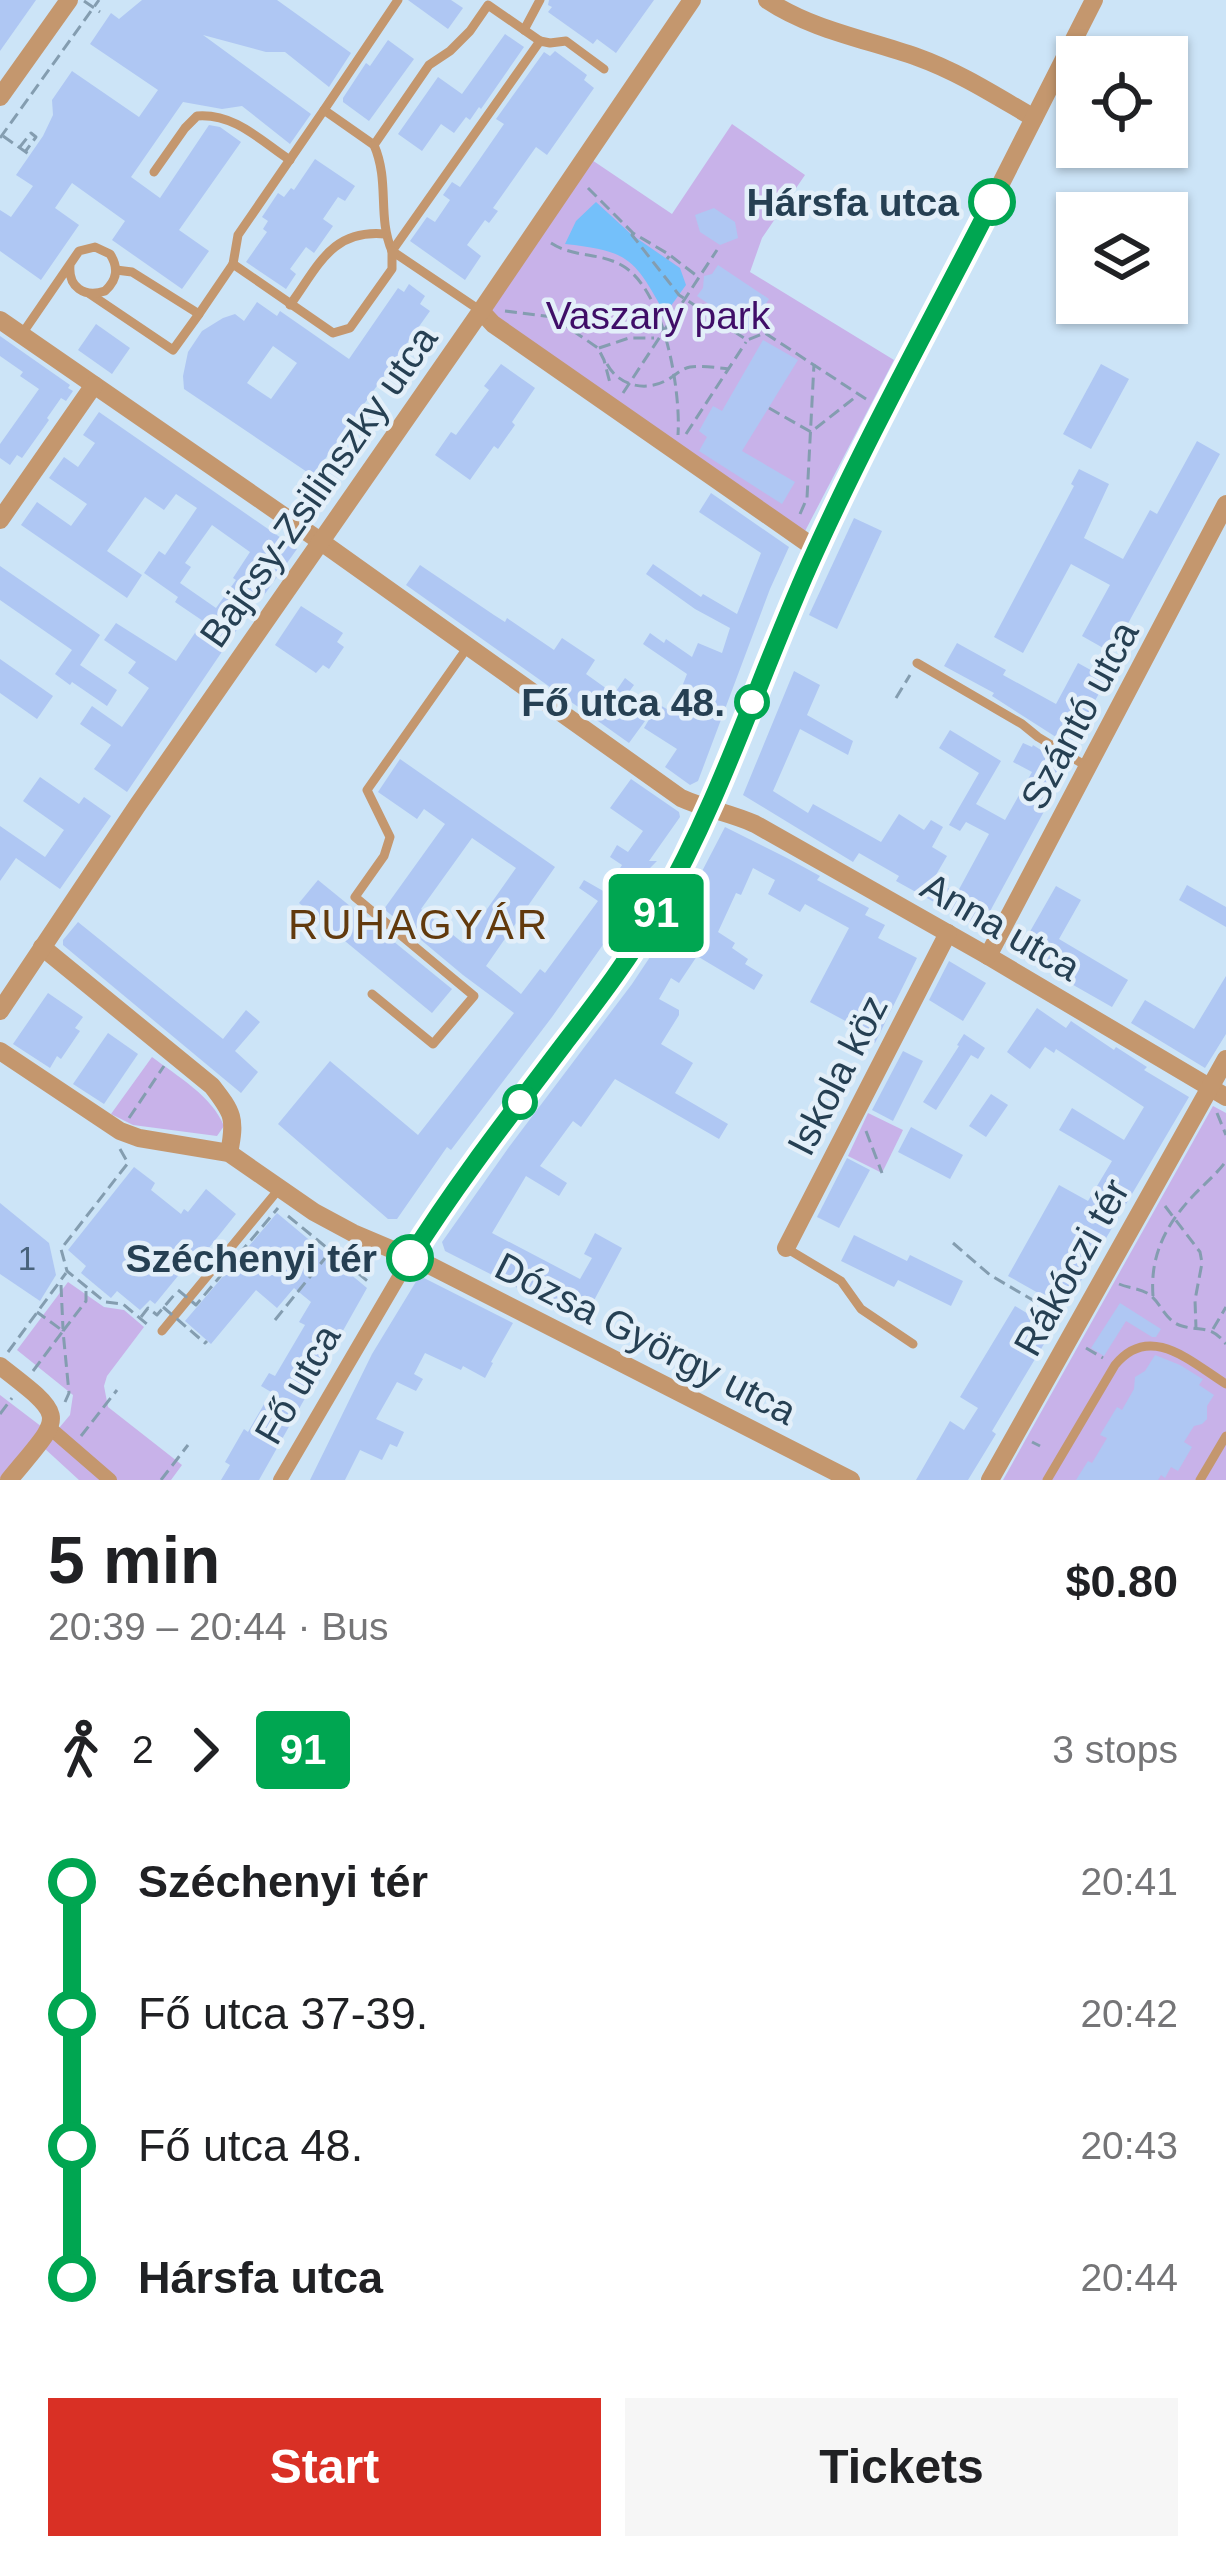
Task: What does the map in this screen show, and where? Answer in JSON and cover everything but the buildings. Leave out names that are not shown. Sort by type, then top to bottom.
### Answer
[{"type":"street","points":[[0,98],[69,0]]},
{"type":"street","name":"Bajcsy-Zsilinszky utca","points":[[0,1011],[692,0]]},
{"type":"street","points":[[767,0],[833,32],[918,57],[962,76],[1034,118]]},
{"type":"street","name":"Fő utca","points":[[280,1480],[347,1361],[467,1172],[656,914],[722,779],[816,549],[1094,0]]},
{"type":"street","points":[[481,311],[493,324],[816,549]]},
{"type":"street","name":"Anna utca","points":[[0,320],[681,798],[741,818],[948,933],[1216,1097]]},
{"type":"street","points":[[0,520],[94,386]]},
{"type":"street","name":"Szántó utca","points":[[988,956],[1226,504]]},
{"type":"street","points":[[722,779],[724,796],[741,818]]},
{"type":"street","name":"Iskola köz","points":[[786,1249],[948,933]]},
{"type":"street","points":[[42,947],[212,1086],[233,1113],[229,1153]]},
{"type":"street","points":[[0,1052],[120,1131],[229,1153],[279,1199],[410,1258]]},
{"type":"street","name":"Rákóczi tér","points":[[990,1480],[1076,1325],[1216,1097],[1226,1059]]},
{"type":"street","name":"Dózsa György utca","points":[[410,1258],[851,1480]]},
{"type":"street","points":[[5,1358],[52,1413],[51,1429],[10,1480]]},
{"type":"street","points":[[51,1429],[110,1480]]},
{"type":"lane","points":[[70,265],[76,286],[173,350],[233,264],[238,235],[398,0]]},
{"type":"lane","points":[[524,30],[540,0]]},
{"type":"lane","points":[[374,145],[429,65],[470,32],[484,3],[540,41],[566,41],[604,69]]},
{"type":"lane","points":[[392,251],[540,41]]},
{"type":"lane","points":[[233,264],[333,333],[350,328],[392,268],[385,234],[383,166],[374,145],[324,110]]},
{"type":"lane","points":[[154,172],[197,116],[214,114],[228,118],[290,160]]},
{"type":"lane","points":[[290,305],[331,250],[349,236],[385,234]]},
{"type":"lane","points":[[22,334],[79,251],[95,247],[110,254],[116,270],[105,291],[89,293]]},
{"type":"lane","points":[[392,251],[481,311]]},
{"type":"lane","points":[[116,270],[132,272],[199,314]]},
{"type":"lane","points":[[372,994],[433,1044],[474,996],[356,897],[384,856],[390,837],[368,790],[467,648]]},
{"type":"lane","points":[[917,663],[1088,767]]},
{"type":"lane","points":[[162,1331],[279,1199]]},
{"type":"lane","points":[[786,1249],[841,1281],[861,1309],[913,1344]]},
{"type":"lane","points":[[1032,1480],[1048,1477],[1115,1366],[1136,1347],[1166,1348],[1226,1384]]},
{"type":"lane","points":[[1200,1480],[1226,1436]]},
{"type":"path","points":[[83,0],[100,12]]},
{"type":"path","points":[[25,152],[1,137],[99,0]]},
{"type":"path","points":[[576,170],[681,297],[748,340]]},
{"type":"path","points":[[632,234],[698,277]]},
{"type":"path","points":[[548,241],[561,250],[598,256],[628,269],[644,288],[663,330],[674,375],[677,448],[748,340],[765,333],[886,411]]},
{"type":"path","points":[[613,409],[681,297],[717,250]]},
{"type":"path","points":[[654,264],[668,257]]},
{"type":"path","points":[[661,273],[668,257]]},
{"type":"path","points":[[502,310],[554,316],[598,348],[613,375],[629,384],[661,384],[687,367],[729,369]]},
{"type":"path","points":[[598,348],[629,338],[658,338]]},
{"type":"path","points":[[604,360],[608,380]]},
{"type":"path","points":[[788,531],[807,498],[814,364]]},
{"type":"path","points":[[811,432],[859,394]]},
{"type":"path","points":[[770,408],[811,432]]},
{"type":"path","points":[[896,698],[917,663]]},
{"type":"path","points":[[162,1331],[147,1318],[151,1328],[123,1304],[105,1302],[86,1287],[67,1271],[61,1249],[128,1163],[120,1150],[120,1131],[172,1054]]},
{"type":"path","points":[[1216,1097],[1226,1135]]},
{"type":"path","points":[[857,1107],[882,1173]]},
{"type":"path","points":[[1153,1296],[1155,1256],[1175,1216],[1226,1161]]},
{"type":"path","points":[[1214,1177],[1226,1174]]},
{"type":"path","points":[[140,1318],[148,1308],[157,1315],[178,1290],[196,1305],[279,1199],[370,1283]]},
{"type":"path","points":[[1160,1200],[1200,1252],[1196,1328]]},
{"type":"path","points":[[953,1243],[990,1275],[1076,1325]]},
{"type":"path","points":[[1200,1252],[1212,1248]]},
{"type":"path","points":[[275,1320],[331,1251]]},
{"type":"path","points":[[5,1358],[67,1271]]},
{"type":"path","points":[[51,1429],[69,1393],[60,1281]]},
{"type":"path","points":[[1114,1282],[1153,1296],[1173,1322],[1212,1330],[1226,1344]]},
{"type":"path","points":[[0,1414],[86,1301],[86,1287]]},
{"type":"path","points":[[163,1307],[205,1343],[207,1340]]},
{"type":"path","points":[[1212,1330],[1226,1307]]},
{"type":"path","points":[[37,1312],[63,1331]]},
{"type":"path","points":[[72,1447],[117,1390]]},
{"type":"path","points":[[1032,1442],[1040,1446]]},
{"type":"path","points":[[161,1480],[188,1445]]},
{"type":"green space","name":"Vaszary park","points":[[732,124],[805,175],[762,238],[750,272],[894,360],[802,537],[481,311],[586,156],[672,214]]},
{"type":"green space","points":[[152,1057],[211,1105],[224,1126],[217,1136],[133,1125],[111,1114]]},
{"type":"green space","points":[[1213,1106],[1226,1113],[1226,1480],[1003,1480]]},
{"type":"green space","points":[[868,1113],[903,1130],[882,1173],[848,1156]]},
{"type":"green space","points":[[68,1282],[104,1307],[124,1310],[144,1327],[104,1386],[108,1407],[182,1465],[171,1480],[79,1480],[43,1447],[70,1415],[73,1395],[17,1350]]},
{"type":"green space","points":[[0,1395],[42,1427],[0,1479]]},
{"type":"water","points":[[596,202],[632,235],[680,268],[686,285],[665,314],[637,269],[617,254],[565,244],[576,221]]},
{"type":"bus line","name":"91","points":[[410,1258],[467,1172],[656,914],[722,779],[816,549],[992,202]]},
{"type":"place","name":"Hársfa utca","points":[[992,202]]},
{"type":"place","name":"Fő utca 48.","points":[[752,702]]},
{"type":"place","name":"Széchenyi tér","points":[[410,1258]]},
{"type":"district","name":"RUHAGYÁR","points":[[419,924]]}]
